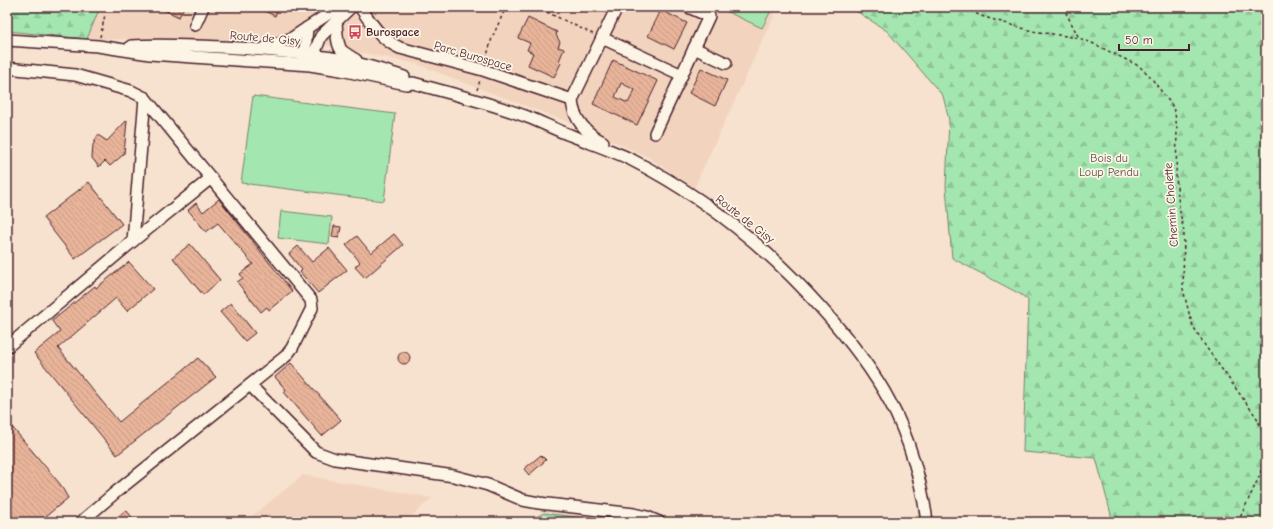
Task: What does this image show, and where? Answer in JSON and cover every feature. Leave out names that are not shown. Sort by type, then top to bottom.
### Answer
[{"type":"street","points":[[195,25],[203,7]]},
{"type":"street","points":[[259,50],[286,41],[332,12],[343,7]]},
{"type":"street","points":[[310,58],[321,36],[351,7]]},
{"type":"street","name":"Parc Burospace","points":[[360,7],[381,36],[390,44],[411,52],[483,70],[572,100]]},
{"type":"street","points":[[617,7],[572,100],[572,107],[584,128],[593,137],[634,157],[659,175]]},
{"type":"street","points":[[655,133],[709,16],[695,8]]},
{"type":"street","points":[[336,22],[339,47],[342,51],[361,64]]},
{"type":"street","points":[[307,28],[304,43],[310,58]]},
{"type":"street","points":[[602,38],[682,75]]},
{"type":"street","name":"Route de Gisy","points":[[7,40],[98,46],[150,54],[337,59],[361,64],[408,78],[413,83]]},
{"type":"street","name":"Route de Gisy","points":[[111,48],[154,44],[178,45],[259,50],[310,58],[341,70],[406,84],[413,83],[530,118],[629,159],[659,175],[689,194],[747,235],[798,281],[850,340],[882,387],[891,404],[919,477],[927,522]]},
{"type":"street","points":[[694,48],[726,63]]},
{"type":"street","points":[[7,68],[75,75],[131,91],[145,98],[311,300],[312,308],[292,348],[286,356],[116,492],[81,522]]},
{"type":"street","points":[[133,241],[145,98]]},
{"type":"street","points":[[7,347],[133,241],[211,178]]},
{"type":"street","points":[[250,385],[316,452],[335,459],[454,476],[488,485],[522,500],[634,514],[659,522]]},
{"type":"path","points":[[474,100],[492,38],[506,7]]},
{"type":"path","points":[[536,7],[602,38]]},
{"type":"path","name":"Chemin Cholette","points":[[966,7],[981,16],[1032,31],[1078,38],[1139,66],[1149,75],[1170,104],[1175,113],[1177,129],[1176,177],[1179,207],[1184,232],[1183,289],[1189,313],[1194,326],[1206,347],[1257,418],[1266,445]]},
{"type":"path","points":[[1063,7],[1078,38]]},
{"type":"path","points":[[98,46],[105,15]]},
{"type":"path","points":[[1238,522],[1259,477],[1266,458]]},
{"type":"shaded area","points":[[100,7],[778,7],[694,188],[648,157],[579,126],[417,64],[292,38],[224,41],[177,39],[87,39]]},
{"type":"shaded area","points":[[303,475],[432,498],[405,522],[245,522]]},
{"type":"green space","points":[[7,7],[100,7],[87,39],[7,31]]},
{"type":"green space","points":[[717,7],[773,7],[762,28]]},
{"type":"green space","name":"Bois du Loup Pendu","points":[[850,7],[1266,7],[1266,522],[1113,522],[1096,458],[1023,452],[1028,300],[1020,294],[952,258],[946,187],[949,120],[943,96],[887,31]]},
{"type":"green space","points":[[253,96],[395,114],[384,201],[241,183]]},
{"type":"green space","points":[[281,211],[332,217],[329,244],[278,238]]},
{"type":"green space","points":[[544,513],[618,522],[526,522]]},
{"type":"building","points":[[158,7],[184,7],[179,17]]},
{"type":"building","points":[[256,7],[279,7],[275,16]]},
{"type":"building","points":[[661,10],[687,23],[674,49],[648,36]]},
{"type":"building","points":[[528,18],[557,32],[556,35],[560,42],[558,47],[564,49],[559,61],[561,63],[554,77],[528,65],[533,53],[527,50],[530,43],[518,38]]},
{"type":"building","points":[[613,60],[658,81],[637,125],[593,104]],"holes":[[[621,83],[635,90],[628,103],[615,97]]]},
{"type":"building","points":[[701,68],[727,80],[715,106],[689,93]]},
{"type":"building","points":[[127,120],[124,154],[110,166],[105,161],[99,167],[92,158],[93,145],[98,135],[107,141]]},
{"type":"building","points":[[89,182],[122,224],[75,259],[43,218]]},
{"type":"building","points":[[219,199],[292,291],[269,310],[267,307],[261,312],[237,282],[243,278],[240,274],[253,264],[218,223],[206,232],[188,210],[196,203],[203,212]]},
{"type":"building","points":[[334,226],[341,227],[339,238],[332,237]]},
{"type":"building","points":[[394,234],[403,245],[365,278],[355,267],[360,262],[346,245],[357,236],[371,253]]},
{"type":"building","points":[[190,244],[220,280],[203,295],[173,258]]},
{"type":"building","points":[[298,246],[312,262],[329,248],[347,270],[318,293],[300,272],[302,270],[289,254]]},
{"type":"building","points":[[129,262],[153,289],[127,311],[116,298],[58,348],[119,422],[198,358],[216,377],[117,455],[34,353],[60,332],[52,321],[95,286],[96,288]]},
{"type":"building","points":[[231,303],[255,333],[245,341],[220,312]]},
{"type":"building","points":[[404,352],[408,354],[410,358],[408,362],[404,364],[400,362],[398,358],[400,354]]},
{"type":"building","points":[[291,363],[341,420],[322,436],[284,392],[286,390],[275,377]]},
{"type":"building","points":[[7,421],[60,484],[68,498],[39,522],[7,522]]},
{"type":"building","points":[[541,455],[546,460],[529,475],[524,469]]},
{"type":"building","points":[[126,510],[136,522],[111,522]]},
{"type":"place","name":"Burospace","points":[[355,32]]}]
